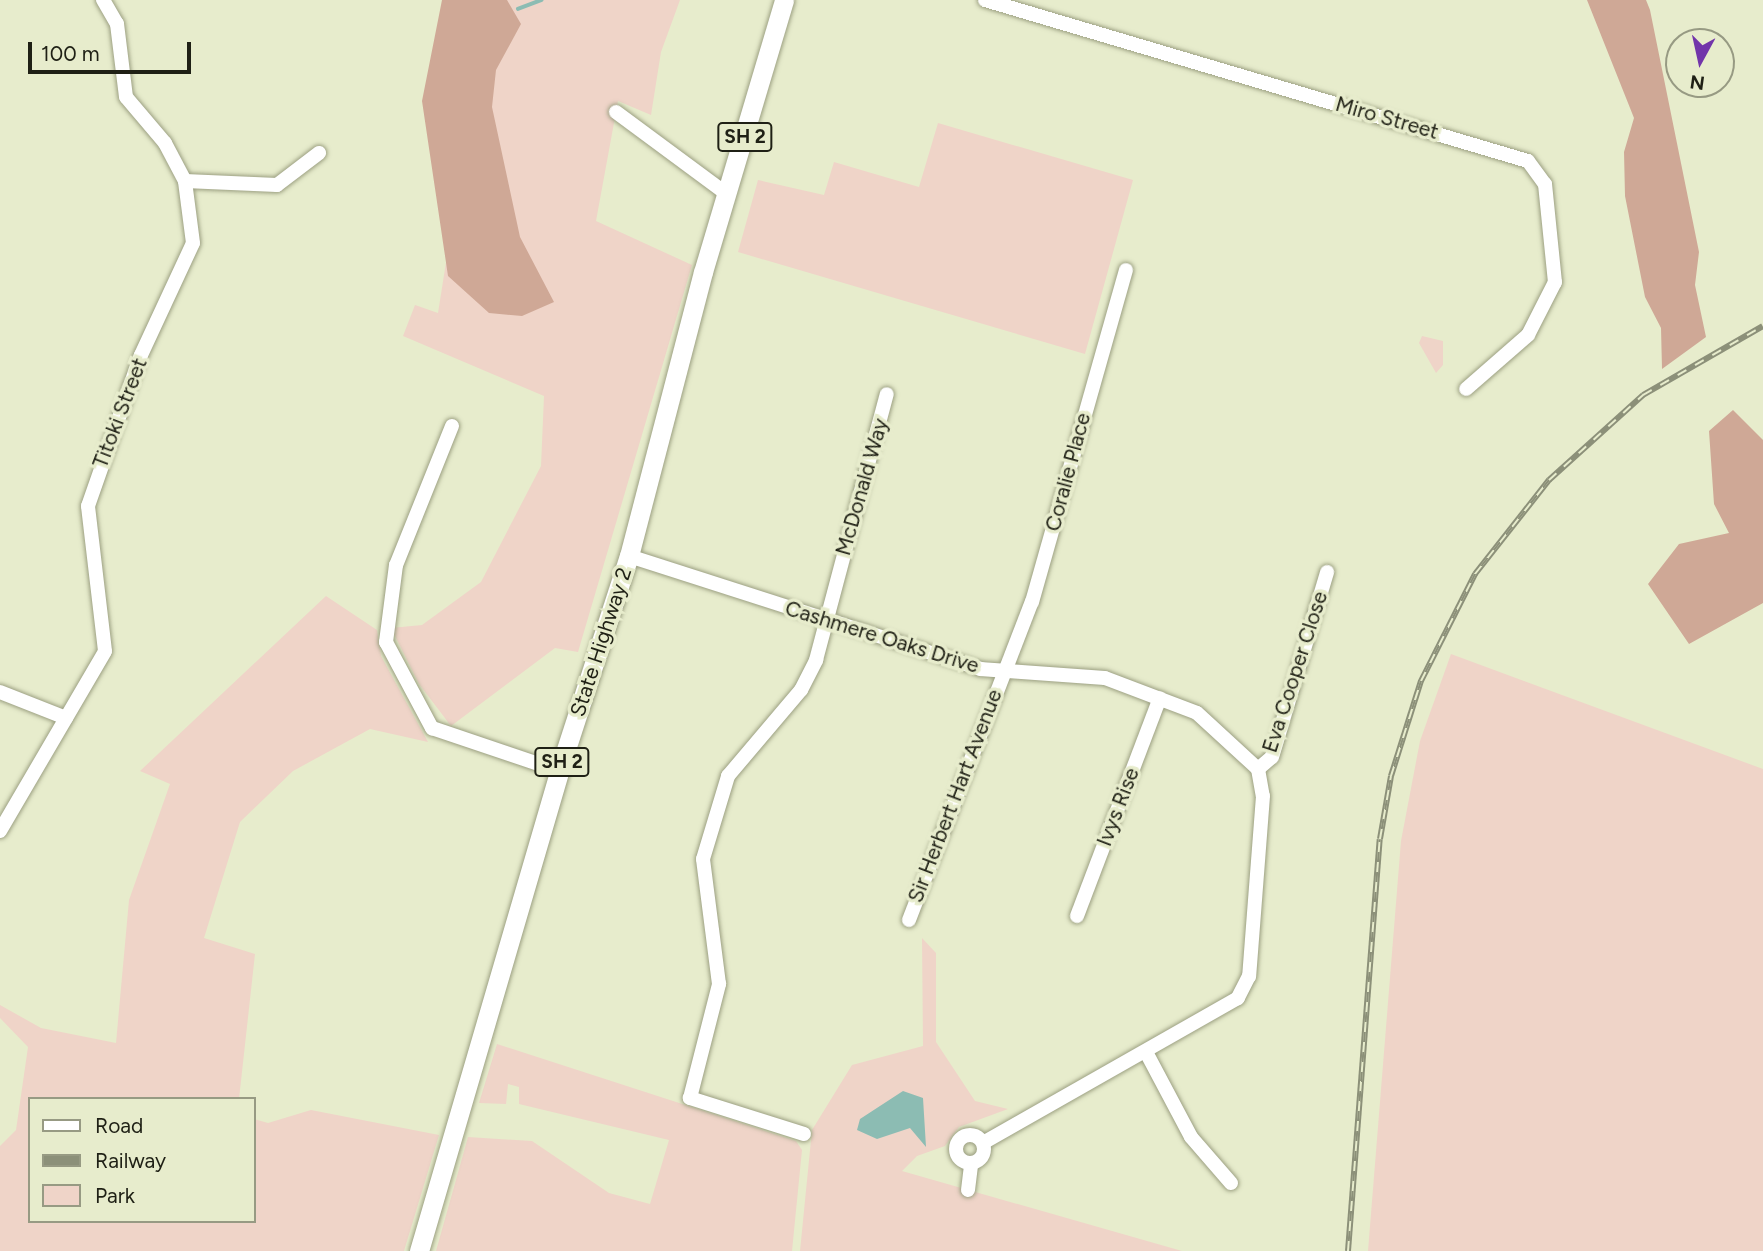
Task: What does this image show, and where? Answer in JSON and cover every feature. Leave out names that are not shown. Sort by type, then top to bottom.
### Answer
[{"type":"highway","name":"SH 2","points":[[728,195],[784,0]]},
{"type":"highway","name":"State Highway 2","points":[[419,1251],[559,771],[629,556],[703,272],[728,195]]},
{"type":"street","name":"Titoki Street","points":[[0,831],[66,718],[106,639],[88,506],[141,355],[189,258],[194,226],[185,181],[165,143],[125,97],[117,24],[103,0]]},
{"type":"street","name":"Miro Street","points":[[985,0],[1528,161],[1545,184],[1555,282],[1528,335],[1466,389]]},
{"type":"street","points":[[615,112],[728,195]]},
{"type":"street","points":[[185,181],[277,185],[319,153]]},
{"type":"street","name":"Coralie Place","points":[[1002,671],[1032,602],[1126,270]]},
{"type":"street","name":"McDonald Way","points":[[804,1134],[690,1098],[719,984],[703,859],[716,808],[736,763],[802,690],[830,621],[846,530],[887,394]]},
{"type":"street","points":[[452,426],[396,565],[386,642],[432,728],[559,771]]},
{"type":"street","name":"Cashmere Oaks Drive","points":[[629,556],[830,621],[1002,671],[1093,675],[1197,713],[1258,769]]},
{"type":"street","name":"Eva Cooper Close","points":[[1258,769],[1272,758],[1327,572]]},
{"type":"street","name":"Sir Herbert Hart Avenue","points":[[909,920],[1002,671]]},
{"type":"street","points":[[0,692],[66,718]]},
{"type":"street","name":"Ivys Rise","points":[[1077,916],[1160,698]]},
{"type":"street","points":[[983,1143],[1224,1009],[1245,988],[1263,796],[1258,769]]},
{"type":"street","points":[[1146,1052],[1191,1138],[1230,1183]]},
{"type":"street","points":[[971,1164],[958,1157],[957,1143],[968,1135],[983,1143]]},
{"type":"street","points":[[968,1190],[971,1164],[983,1156],[983,1143]]},
{"type":"green space","points":[[450,0],[680,0],[661,52],[651,115],[618,101],[596,221],[692,265],[578,652],[555,648],[451,726],[419,684],[391,628],[422,625],[481,582],[541,466],[544,396],[403,336],[415,305],[438,313],[450,237]]},
{"type":"green space","points":[[938,123],[1133,180],[1085,354],[738,252],[758,180],[824,195],[834,162],[919,187]]},
{"type":"green space","points":[[1422,336],[1443,341],[1443,365],[1436,373],[1419,343]]},
{"type":"green space","points":[[326,596],[377,630],[381,656],[428,742],[370,729],[293,771],[240,822],[204,938],[255,954],[239,1097],[28,1097],[28,1223],[256,1223],[256,1120],[268,1123],[311,1110],[439,1135],[404,1251],[0,1251],[0,1146],[16,1130],[28,1047],[0,1018],[0,1005],[41,1028],[116,1043],[129,900],[170,784],[140,771]]},
{"type":"green space","points":[[1451,654],[1763,769],[1763,1251],[1368,1251],[1401,841],[1420,741]]},
{"type":"green space","points":[[922,938],[936,953],[936,1042],[975,1101],[1008,1109],[959,1127],[945,1146],[917,1156],[902,1171],[1182,1251],[800,1251],[812,1130],[852,1065],[923,1046]]},
{"type":"green space","points":[[497,1044],[796,1141],[802,1150],[792,1251],[436,1251],[468,1137],[532,1141],[609,1193],[650,1204],[669,1140],[519,1104],[519,1087],[508,1084],[506,1104],[479,1103]]},
{"type":"shaded area","points":[[442,0],[507,0],[521,24],[496,70],[492,107],[520,237],[554,302],[522,316],[489,313],[448,276],[422,101]]},
{"type":"shaded area","points":[[1587,0],[1646,0],[1650,10],[1665,84],[1665,98],[1668,98],[1699,252],[1695,285],[1706,337],[1662,369],[1661,328],[1645,297],[1625,196],[1624,152],[1634,118]]},
{"type":"shaded area","points":[[1733,410],[1763,440],[1763,603],[1689,644],[1648,584],[1679,544],[1729,533],[1714,504],[1709,431]]},
{"type":"water","points":[[903,1091],[923,1098],[926,1147],[910,1128],[877,1139],[857,1130],[860,1119]]},
{"type":"waterway","points":[[518,9],[541,0]]},
{"type":"railway","points":[[1348,1251],[1380,839],[1391,776],[1421,681],[1475,574],[1549,480],[1643,395],[1763,326]]}]
